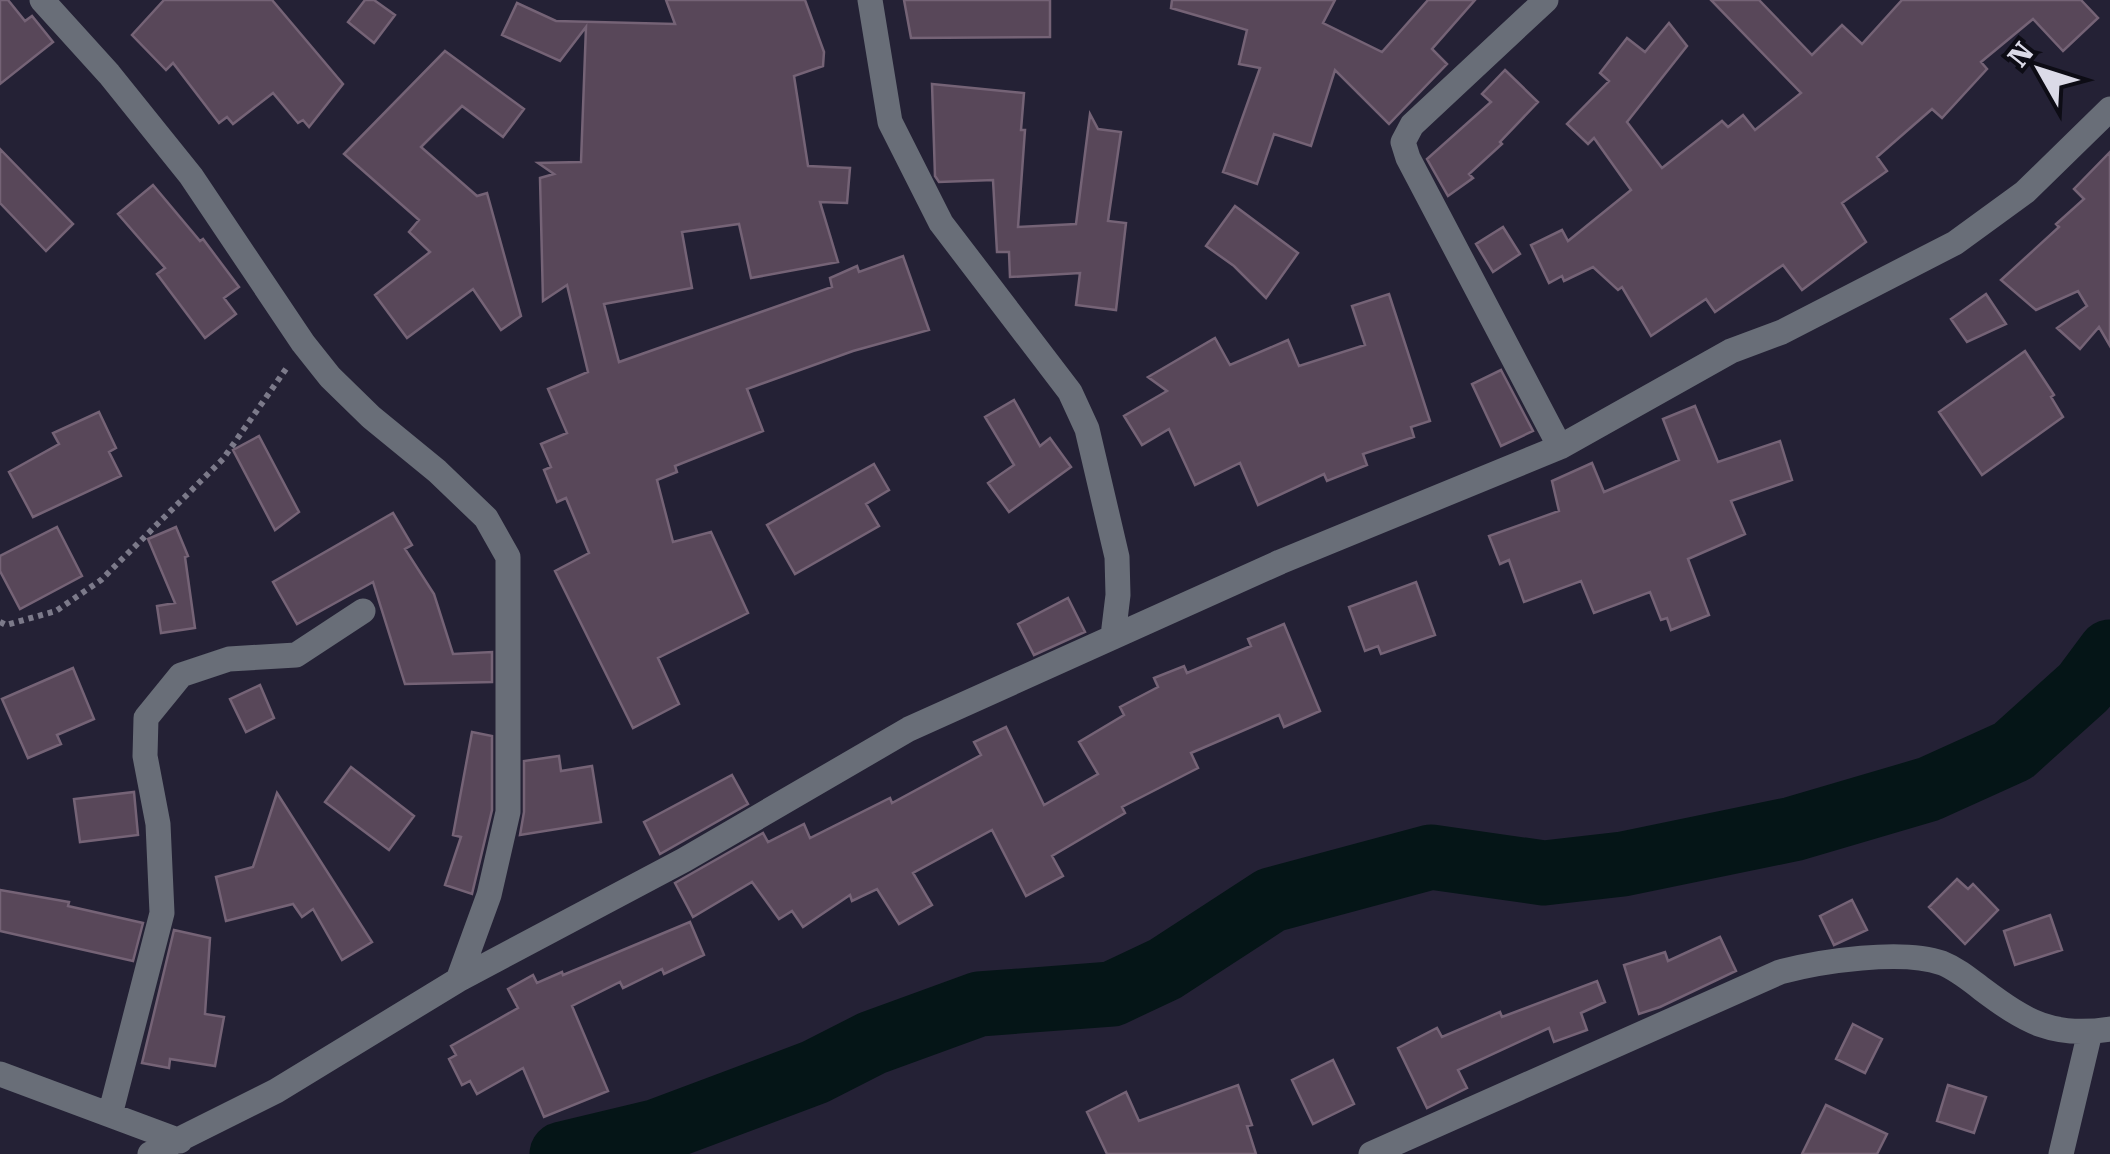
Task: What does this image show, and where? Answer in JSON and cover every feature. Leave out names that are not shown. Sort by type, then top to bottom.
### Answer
[{"type":"street","points":[[42,0],[109,74],[191,176],[330,377],[370,418],[437,471],[486,518],[508,557],[508,812],[489,895],[458,980]]},
{"type":"street","points":[[870,0],[890,122],[907,156],[941,223],[1070,392],[1087,429],[1117,557],[1113,636]]},
{"type":"street","points":[[1546,0],[1412,125],[1403,142],[1560,447]]},
{"type":"street","points":[[150,1154],[276,1091],[458,980],[684,860],[909,729],[1280,562],[1560,447],[1731,351],[1782,332],[1954,243],[2024,192],[2110,108]]},
{"type":"street","points":[[110,1115],[162,914],[158,824],[145,756],[146,718],[180,675],[230,659],[296,655],[362,612]]},
{"type":"street","points":[[1371,1154],[1780,972],[1802,966],[1896,957],[1940,962],[2018,1016],[2050,1030],[2100,1030],[2061,1154]]},
{"type":"street","points":[[0,1074],[180,1141]]},
{"type":"path","points":[[0,622],[6,626],[56,612],[101,580],[223,459],[304,343]]},
{"type":"building","points":[[0,0],[8,0],[25,21],[32,16],[53,42],[0,84]]},
{"type":"building","points":[[164,0],[272,0],[343,84],[309,127],[303,120],[298,123],[273,93],[233,124],[227,117],[219,123],[173,63],[166,70],[132,35]]},
{"type":"building","points":[[365,0],[374,0],[395,15],[374,43],[348,22]]},
{"type":"building","points":[[666,0],[805,0],[824,52],[823,66],[794,76],[808,166],[850,168],[847,203],[820,202],[838,262],[751,278],[739,224],[682,232],[692,288],[604,304],[619,362],[832,287],[830,278],[857,266],[859,272],[903,256],[929,330],[853,351],[747,389],[763,431],[675,466],[677,472],[657,480],[673,542],[711,532],[748,613],[658,658],[679,704],[633,728],[555,571],[589,553],[566,498],[557,502],[544,470],[551,467],[541,444],[567,433],[548,389],[588,372],[567,285],[543,301],[540,178],[554,174],[538,163],[581,162],[586,27],[560,61],[502,35],[517,3],[556,21],[675,24]]},
{"type":"building","points":[[904,0],[1050,0],[1050,37],[911,38]]},
{"type":"building","points":[[1172,0],[1335,0],[1323,23],[1382,52],[1428,0],[1475,0],[1432,49],[1447,64],[1389,124],[1335,70],[1311,146],[1274,134],[1257,184],[1223,172],[1260,68],[1239,64],[1247,30],[1171,8]]},
{"type":"building","points":[[1711,0],[1759,0],[1812,55],[1842,25],[1862,44],[1902,0],[2081,0],[2098,18],[2063,51],[2033,19],[1981,62],[1987,69],[1942,118],[1932,109],[1877,157],[1887,171],[1842,203],[1866,242],[1802,290],[1783,265],[1715,312],[1706,299],[1651,336],[1622,287],[1618,290],[1593,267],[1564,281],[1562,276],[1549,283],[1531,245],[1562,230],[1568,241],[1631,190],[1594,138],[1588,144],[1567,124],[1609,81],[1600,73],[1627,38],[1645,52],[1669,23],[1687,46],[1627,122],[1662,168],[1722,121],[1728,127],[1743,115],[1755,130],[1801,93]]},
{"type":"building","points":[[445,51],[524,109],[503,137],[462,106],[421,147],[477,196],[487,193],[521,316],[501,330],[473,289],[407,338],[375,295],[430,252],[409,232],[419,220],[344,154]]},
{"type":"building","points":[[1505,70],[1538,102],[1502,144],[1469,174],[1473,178],[1448,196],[1427,159],[1491,102],[1482,94]]},
{"type":"building","points":[[932,84],[1024,93],[1018,227],[1076,224],[1090,114],[1098,129],[1121,132],[1108,221],[1126,223],[1116,310],[1076,305],[1080,273],[1010,277],[1009,252],[997,252],[993,180],[939,182],[935,176]]},
{"type":"building","points":[[0,149],[73,224],[46,251],[0,203]]},
{"type":"building","points":[[2110,152],[2110,346],[2099,327],[2080,349],[2057,328],[2087,306],[2078,291],[2036,310],[2001,280],[2084,199],[2074,189]]},
{"type":"building","points":[[153,185],[200,241],[203,239],[239,287],[224,298],[236,314],[205,338],[157,274],[165,268],[118,214]]},
{"type":"building","points":[[1235,206],[1298,253],[1266,298],[1234,266],[1206,246]]},
{"type":"building","points":[[1503,227],[1520,254],[1493,272],[1476,244]]},
{"type":"building","points":[[1389,294],[1430,421],[1411,427],[1414,437],[1363,454],[1367,465],[1327,481],[1324,474],[1258,505],[1240,463],[1195,485],[1169,429],[1142,445],[1124,416],[1167,391],[1148,377],[1215,338],[1230,365],[1288,340],[1299,366],[1365,345],[1352,306]]},
{"type":"building","points":[[1986,294],[2006,324],[1967,342],[1951,319]]},
{"type":"building","points":[[2025,351],[2054,395],[2051,397],[2063,417],[1982,475],[1939,412]]},
{"type":"building","points":[[1501,370],[1533,431],[1501,446],[1472,384]]},
{"type":"building","points":[[1014,400],[1040,446],[1050,438],[1071,467],[1009,512],[988,483],[1014,465],[985,417]]},
{"type":"building","points":[[1695,406],[1718,462],[1780,441],[1792,480],[1731,501],[1745,534],[1688,559],[1709,615],[1671,630],[1667,618],[1661,620],[1650,592],[1594,613],[1581,581],[1524,602],[1509,560],[1500,564],[1489,536],[1559,511],[1552,481],[1592,463],[1604,492],[1679,460],[1663,419]]},
{"type":"building","points":[[99,412],[116,448],[109,452],[121,476],[33,517],[9,472],[59,444],[53,433]]},
{"type":"building","points":[[259,436],[299,512],[275,530],[233,450]]},
{"type":"building","points":[[874,464],[889,490],[866,504],[879,526],[795,574],[767,525]]},
{"type":"building","points":[[393,513],[412,545],[405,549],[434,594],[453,654],[492,652],[492,682],[405,684],[373,582],[297,624],[273,582]]},
{"type":"building","points":[[57,527],[82,576],[20,609],[0,571],[0,556]]},
{"type":"building","points":[[176,527],[188,556],[185,557],[195,628],[161,633],[157,606],[175,603],[148,539]]},
{"type":"building","points":[[1416,582],[1435,635],[1381,654],[1378,646],[1365,651],[1349,607]]},
{"type":"building","points":[[1068,598],[1085,632],[1034,655],[1018,624]]},
{"type":"building","points":[[1284,624],[1320,711],[1284,727],[1279,715],[1191,753],[1198,768],[1122,807],[1125,813],[1052,856],[1063,876],[1026,896],[992,830],[913,873],[932,905],[899,924],[877,889],[852,901],[850,895],[803,927],[792,911],[779,919],[752,882],[693,917],[675,883],[763,833],[768,842],[804,824],[810,838],[890,798],[892,803],[981,755],[974,742],[1006,727],[1044,805],[1098,774],[1079,742],[1124,715],[1120,707],[1158,687],[1154,678],[1184,666],[1187,673],[1251,646],[1248,639]]},
{"type":"building","points":[[73,668],[94,719],[57,735],[61,744],[28,758],[2,699]]},
{"type":"building","points":[[260,685],[274,718],[246,732],[230,699]]},
{"type":"building","points":[[472,732],[492,736],[492,810],[472,894],[445,885],[461,837],[453,835]]},
{"type":"building","points":[[559,756],[561,771],[592,766],[601,822],[520,835],[524,761]]},
{"type":"building","points":[[351,767],[414,816],[389,850],[325,802]]},
{"type":"building","points":[[732,775],[748,804],[660,854],[644,822]]},
{"type":"building","points":[[134,792],[138,835],[80,842],[74,799]]},
{"type":"building","points":[[277,793],[372,942],[342,960],[313,909],[302,917],[293,904],[226,921],[216,877],[253,867]]},
{"type":"building","points":[[1957,879],[1968,889],[1973,884],[1998,910],[1965,944],[1929,907]]},
{"type":"building","points":[[0,890],[69,902],[68,906],[143,923],[133,961],[0,931]]},
{"type":"building","points":[[1852,900],[1867,930],[1834,945],[1820,916]]},
{"type":"building","points":[[2050,915],[2062,950],[2015,965],[2004,931]]},
{"type":"building","points":[[690,922],[704,955],[623,988],[620,982],[572,1006],[608,1091],[544,1117],[523,1068],[477,1094],[470,1081],[462,1085],[449,1059],[456,1055],[451,1046],[518,1008],[508,989],[533,975],[537,983],[562,972],[563,975]]},
{"type":"building","points":[[174,930],[210,938],[205,1014],[224,1017],[215,1066],[170,1059],[169,1068],[142,1063]]},
{"type":"building","points":[[1720,937],[1736,971],[1639,1014],[1624,965],[1665,952],[1668,961]]},
{"type":"building","points":[[1597,981],[1605,1002],[1581,1013],[1587,1030],[1554,1042],[1549,1028],[1458,1070],[1467,1088],[1427,1108],[1398,1048],[1437,1028],[1442,1037],[1500,1012],[1502,1017]]},
{"type":"building","points":[[1853,1024],[1882,1039],[1865,1073],[1836,1059]]},
{"type":"building","points":[[1333,1060],[1354,1104],[1313,1124],[1292,1080]]},
{"type":"building","points":[[1238,1085],[1252,1125],[1247,1126],[1256,1154],[1107,1154],[1087,1112],[1126,1092],[1139,1121]]},
{"type":"building","points":[[1948,1085],[1986,1097],[1974,1133],[1937,1121]]},
{"type":"building","points":[[1826,1105],[1887,1134],[1877,1154],[1802,1154]]},
{"type":"waterway","points":[[562,1154],[658,1131],[815,1072],[872,1043],[979,1004],[1112,994],[1165,969],[1271,900],[1431,857],[1544,873],[1623,864],[1793,829],[1929,789],[2013,751],[2084,687],[2110,652]]}]
